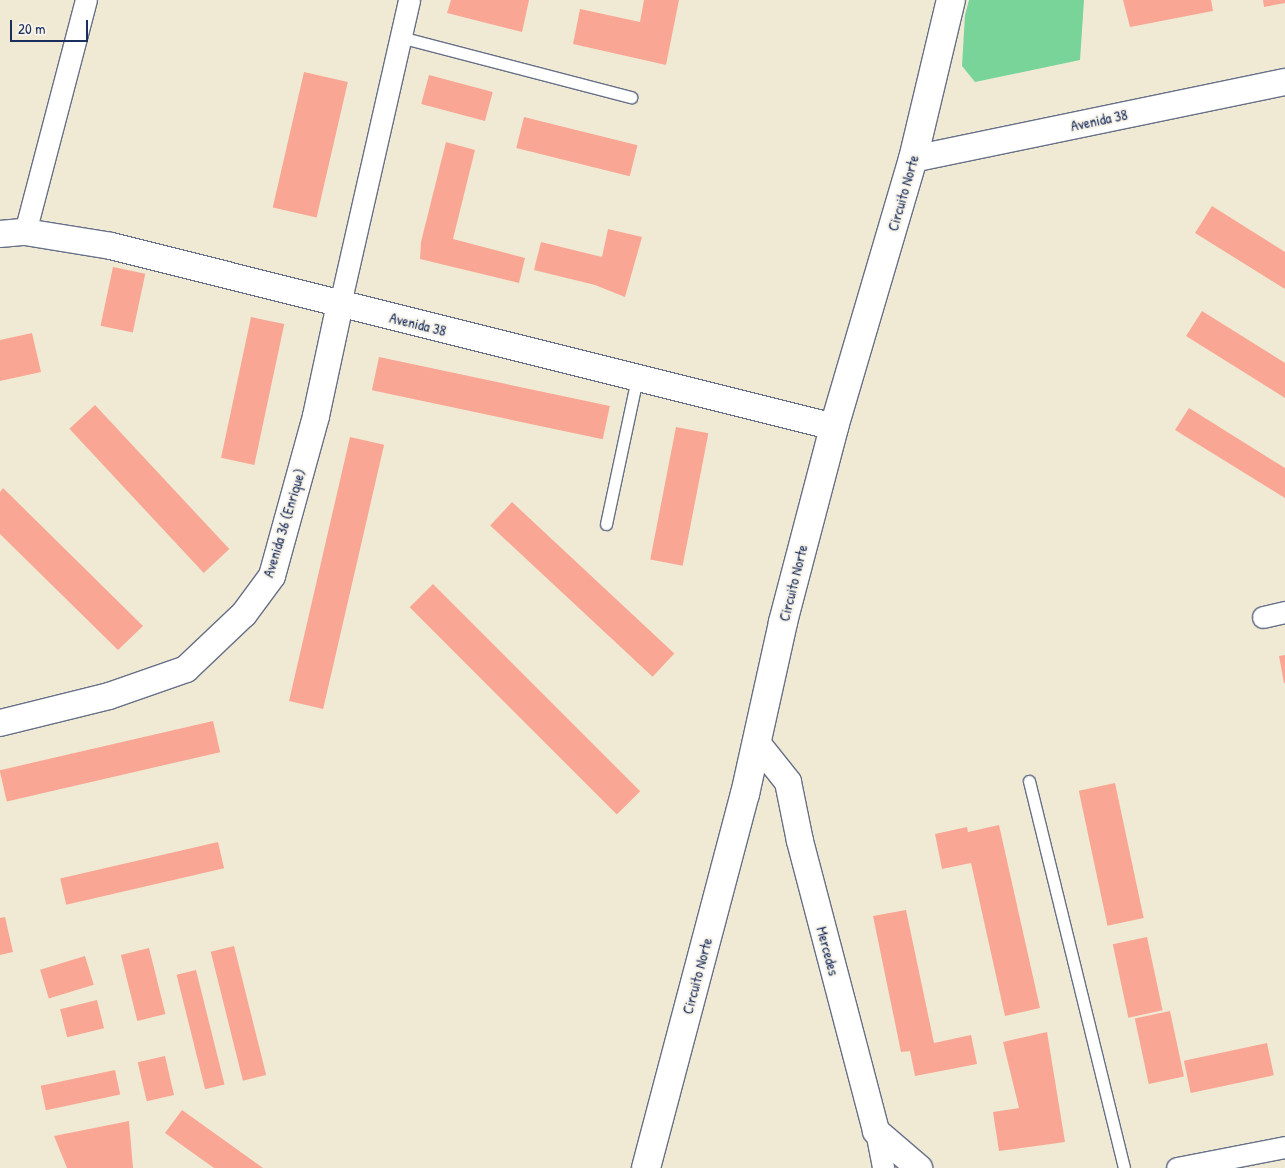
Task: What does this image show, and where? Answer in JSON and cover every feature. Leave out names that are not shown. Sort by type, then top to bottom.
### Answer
[{"type":"main road","name":"Circuito Norte","points":[[646,1168],[757,743],[783,622],[834,427],[913,158],[951,0]]},
{"type":"street","points":[[12,233],[86,0]]},
{"type":"street","points":[[340,304],[409,0]]},
{"type":"street","name":"Avenida 38","points":[[913,158],[1285,82]]},
{"type":"street","name":"Avenida 38","points":[[12,233],[111,246],[834,427]]},
{"type":"street","name":"Avenida 36 (Enrique)","points":[[0,723],[109,696],[186,669],[244,614],[272,576],[316,416],[340,304]]},
{"type":"street","points":[[1263,617],[1285,612]]},
{"type":"street","name":"Mercedes","points":[[757,743],[788,782],[800,841],[876,1131],[883,1168]]},
{"type":"street","points":[[876,1131],[919,1168]]},
{"type":"street","points":[[1177,1168],[1285,1147]]},
{"type":"lane","points":[[400,37],[631,97]]},
{"type":"lane","points":[[606,524],[637,378]]},
{"type":"lane","points":[[1029,781],[1124,1168]]},
{"type":"green space","points":[[969,0],[1084,0],[1080,60],[975,82],[962,66],[965,15]]},
{"type":"building","points":[[451,0],[529,0],[522,32],[447,13]]},
{"type":"building","points":[[644,0],[679,0],[666,65],[573,44],[580,9],[640,22]]},
{"type":"building","points":[[1123,0],[1211,0],[1213,11],[1130,27]]},
{"type":"building","points":[[1263,0],[1285,0],[1285,3],[1264,7]]},
{"type":"building","points":[[304,72],[348,82],[317,218],[273,207]]},
{"type":"building","points":[[429,75],[493,92],[485,121],[421,104]]},
{"type":"building","points":[[524,117],[638,145],[630,176],[516,148]]},
{"type":"building","points":[[446,142],[475,150],[453,239],[525,258],[519,283],[420,259],[421,242]]},
{"type":"building","points":[[1212,206],[1285,252],[1285,289],[1195,233]]},
{"type":"building","points":[[608,229],[642,237],[625,297],[595,285],[534,270],[541,242],[602,257]]},
{"type":"building","points":[[113,267],[145,274],[133,333],[101,326]]},
{"type":"building","points":[[1202,311],[1285,363],[1285,398],[1186,336]]},
{"type":"building","points":[[251,317],[284,324],[254,465],[221,458]]},
{"type":"building","points":[[32,333],[41,372],[0,381],[0,340]]},
{"type":"building","points":[[379,357],[610,406],[603,439],[372,390]]},
{"type":"building","points":[[95,405],[229,549],[204,573],[69,429]]},
{"type":"building","points":[[1189,408],[1285,468],[1285,498],[1175,430]]},
{"type":"building","points":[[676,427],[708,433],[683,566],[650,560]]},
{"type":"building","points":[[350,437],[384,445],[323,709],[289,701]]},
{"type":"building","points":[[3,488],[143,626],[118,650],[0,534],[0,492]]},
{"type":"building","points":[[512,502],[674,653],[653,677],[490,525]]},
{"type":"building","points":[[433,584],[640,791],[617,815],[410,607]]},
{"type":"building","points":[[1285,655],[1285,683],[1284,683],[1279,656]]},
{"type":"building","points":[[213,721],[220,752],[7,801],[0,770]]},
{"type":"building","points":[[1115,783],[1144,918],[1108,926],[1079,791]]},
{"type":"building","points":[[999,825],[1040,1008],[1005,1016],[971,863],[942,869],[935,834],[967,827],[968,832]]},
{"type":"building","points":[[218,842],[224,868],[66,905],[60,878]]},
{"type":"building","points":[[906,910],[934,1043],[971,1035],[977,1064],[915,1076],[910,1051],[901,1052],[873,916]]},
{"type":"building","points":[[5,917],[13,952],[0,955],[0,918]]},
{"type":"building","points":[[1147,937],[1163,1010],[1128,1018],[1113,944]]},
{"type":"building","points":[[234,946],[266,1075],[243,1081],[211,952]]},
{"type":"building","points":[[149,948],[165,1014],[137,1021],[121,955]]},
{"type":"building","points":[[85,956],[94,985],[49,998],[40,970]]},
{"type":"building","points":[[196,970],[225,1084],[205,1089],[177,975]]},
{"type":"building","points":[[97,1000],[104,1028],[67,1037],[60,1009]]},
{"type":"building","points":[[1170,1011],[1184,1077],[1149,1084],[1135,1018]]},
{"type":"building","points":[[1047,1032],[1065,1142],[999,1151],[993,1112],[1019,1108],[1003,1042]]},
{"type":"building","points":[[1267,1043],[1274,1075],[1191,1093],[1184,1061]]},
{"type":"building","points":[[165,1056],[174,1095],[147,1101],[138,1062]]},
{"type":"building","points":[[115,1070],[120,1094],[46,1110],[41,1086]]},
{"type":"building","points":[[182,1110],[263,1168],[214,1168],[165,1133]]},
{"type":"building","points":[[129,1121],[133,1168],[67,1168],[54,1136]]}]
